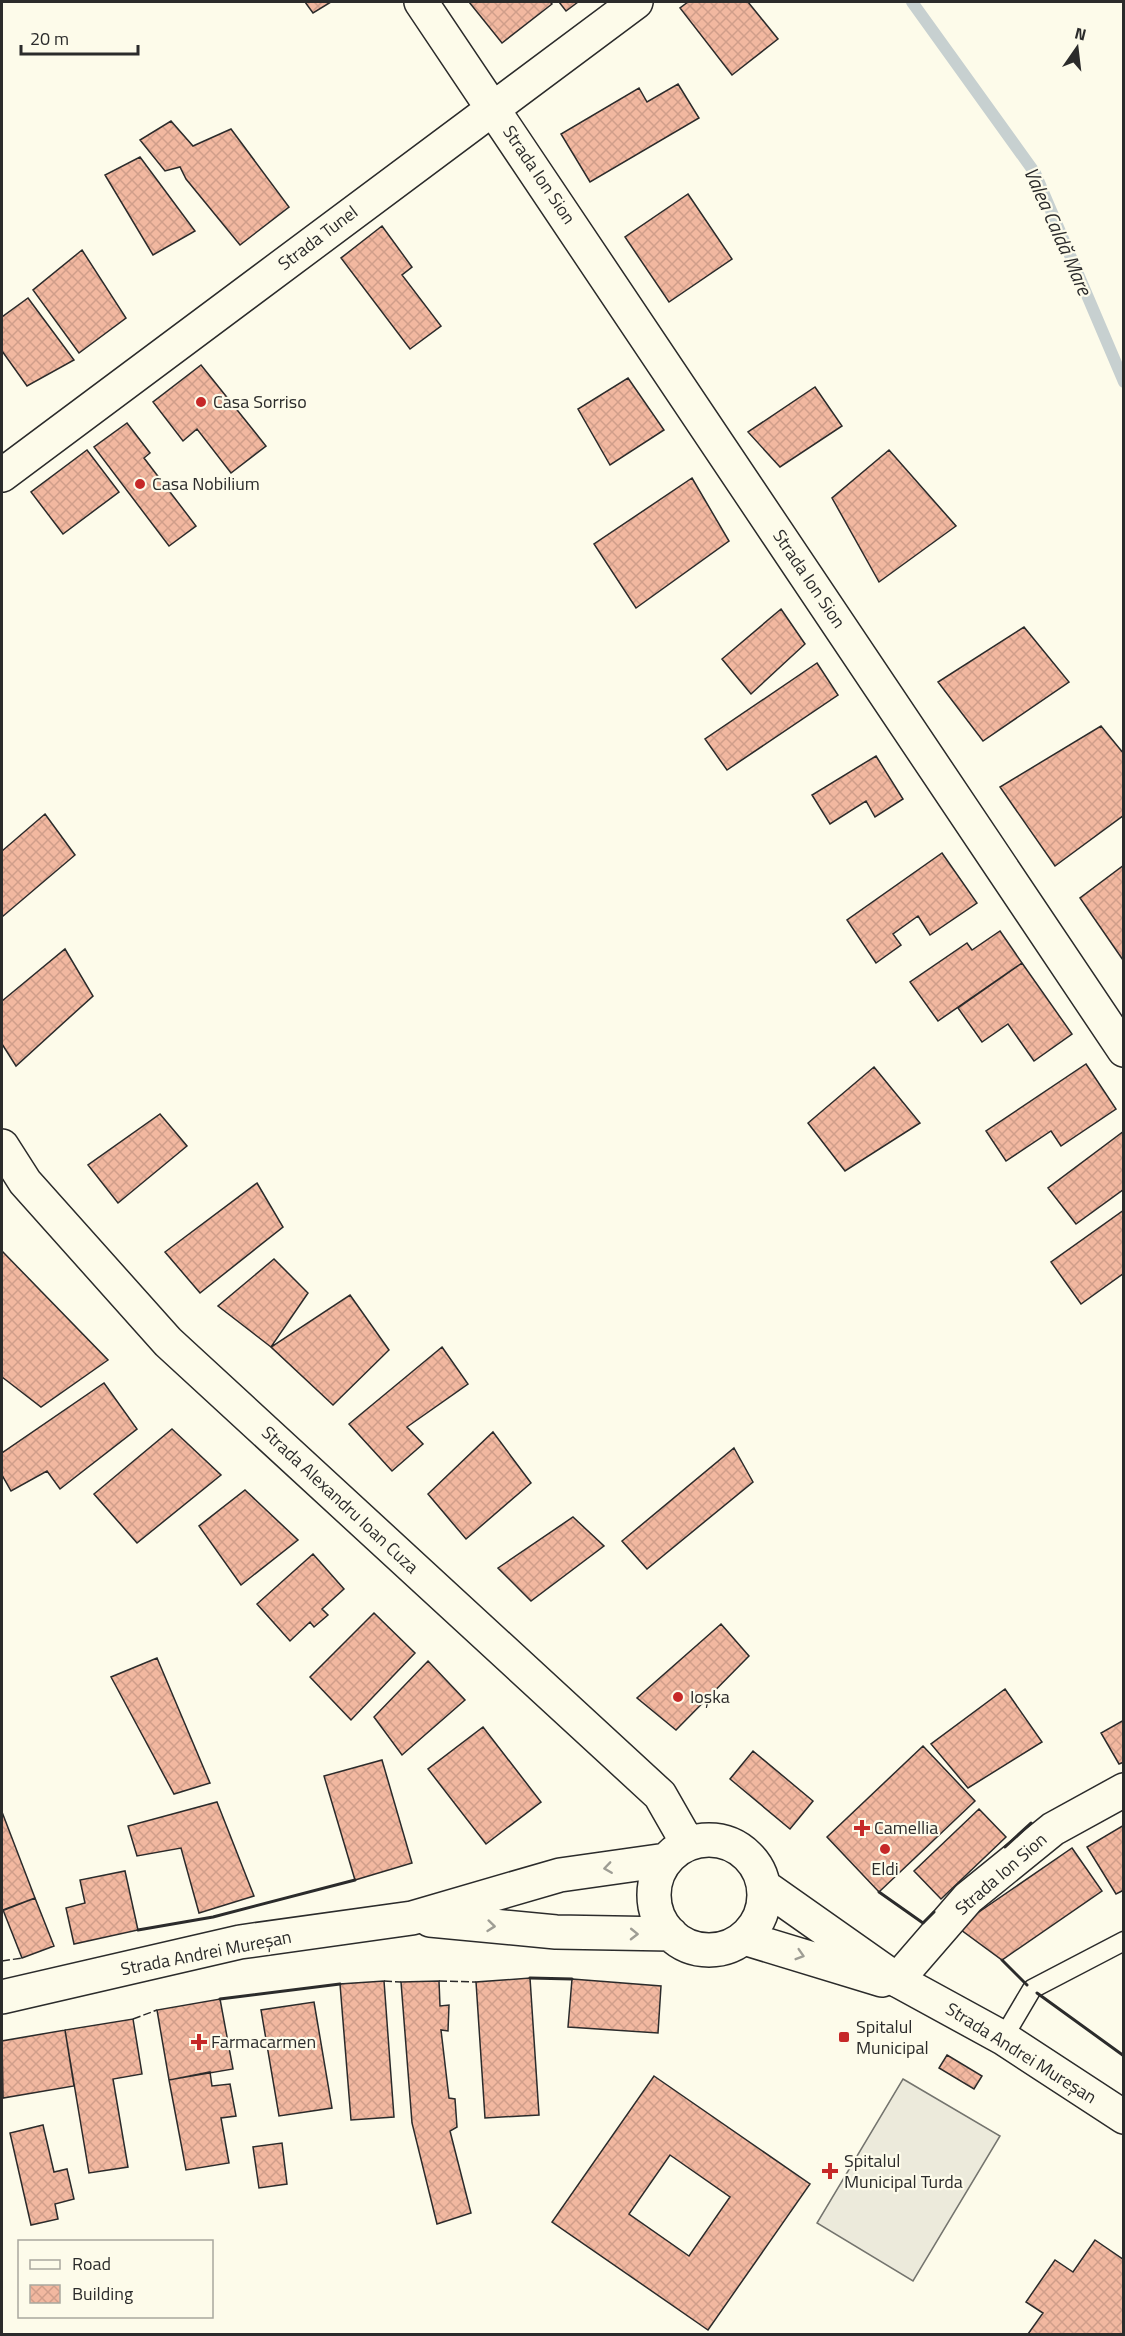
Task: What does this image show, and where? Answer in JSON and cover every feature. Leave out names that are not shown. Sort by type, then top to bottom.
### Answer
[{"type":"street","name":"Strada Ion Sion","points":[[421,2],[494,107],[1124,1050]]},
{"type":"street","name":"Strada Tunel","points":[[2,475],[636,2]]},
{"type":"street","name":"Strada Alexandru Ioan Cuza","points":[[2,1146],[26,1182],[168,1342],[660,1795],[677,1852]]},
{"type":"street","name":"Strada Ion Sion","points":[[908,1986],[968,1898],[1053,1829],[1124,1790]]},
{"type":"street","points":[[721,1840],[750,1857],[765,1887],[762,1915],[744,1938],[726,1948],[706,1950],[687,1946],[671,1934],[656,1911],[655,1885],[677,1852],[721,1840]]},
{"type":"street","name":"Strada Andrei Mureșan","points":[[2,1997],[240,1942],[412,1918],[560,1875],[677,1852]]},
{"type":"street","name":"Strada Andrei Mureșan","points":[[765,1887],[908,1986],[1003,2038],[1124,2117]]},
{"type":"street","name":"Strada Andrei Mureșan","points":[[412,1918],[556,1932],[671,1934]]},
{"type":"street","name":"Strada Andrei Mureșan","points":[[744,1938],[908,1986]]},
{"type":"lane","points":[[1003,2038],[1032,1989],[1124,1941]]},
{"type":"shaded area","points":[[903,2079],[1000,2136],[913,2281],[817,2223]]},
{"type":"building","points":[[305,2],[331,2],[313,13]]},
{"type":"building","points":[[469,2],[550,2],[552,4],[502,43]]},
{"type":"building","points":[[559,2],[578,2],[566,11]]},
{"type":"building","points":[[688,2],[748,2],[778,39],[732,75],[680,8]]},
{"type":"building","points":[[678,84],[699,118],[590,182],[561,134],[639,88],[647,102]]},
{"type":"building","points":[[171,121],[193,146],[231,129],[289,207],[240,245],[186,179],[180,167],[165,171],[140,140]]},
{"type":"building","points":[[140,157],[195,231],[153,255],[105,175]]},
{"type":"building","points":[[688,194],[732,259],[669,302],[625,237]]},
{"type":"building","points":[[382,226],[412,267],[402,275],[441,326],[410,349],[341,258]]},
{"type":"building","points":[[82,250],[126,318],[79,353],[33,290]]},
{"type":"building","points":[[28,298],[74,360],[27,386],[2,351],[2,317]]},
{"type":"building","points":[[201,365],[266,446],[231,473],[197,429],[183,441],[153,402]]},
{"type":"building","points":[[628,378],[664,430],[610,465],[578,409]]},
{"type":"building","points":[[815,387],[842,426],[780,467],[748,432]]},
{"type":"building","points":[[127,423],[150,453],[144,458],[196,526],[169,546],[94,447]]},
{"type":"building","points":[[87,450],[119,492],[63,534],[31,492]]},
{"type":"building","points":[[889,450],[956,526],[879,582],[832,498]]},
{"type":"building","points":[[692,478],[729,541],[636,608],[594,544]]},
{"type":"building","points":[[781,609],[805,644],[751,694],[722,659]]},
{"type":"building","points":[[1024,627],[1069,682],[983,741],[938,682]]},
{"type":"building","points":[[817,663],[838,695],[727,770],[705,739]]},
{"type":"building","points":[[1101,726],[1124,754],[1124,815],[1055,866],[1000,787]]},
{"type":"building","points":[[876,756],[903,799],[875,817],[866,801],[830,824],[812,795]]},
{"type":"building","points":[[45,814],[75,855],[2,917],[2,851]]},
{"type":"building","points":[[942,853],[977,903],[930,935],[918,916],[893,934],[901,945],[876,963],[847,920]]},
{"type":"building","points":[[1124,865],[1124,959],[1123,960],[1080,898]]},
{"type":"building","points":[[1000,931],[1022,963],[938,1021],[910,982],[967,943],[972,950]]},
{"type":"building","points":[[65,949],[93,996],[16,1066],[2,1044],[2,1001]]},
{"type":"building","points":[[1022,963],[1072,1034],[1034,1061],[1008,1024],[982,1042],[958,1008]]},
{"type":"building","points":[[1086,1064],[1116,1109],[1061,1146],[1051,1131],[1006,1161],[986,1131]]},
{"type":"building","points":[[874,1067],[920,1123],[845,1171],[808,1123]]},
{"type":"building","points":[[160,1114],[187,1146],[118,1203],[88,1165]]},
{"type":"building","points":[[1124,1131],[1124,1189],[1076,1224],[1048,1188]]},
{"type":"building","points":[[257,1183],[283,1227],[200,1293],[165,1252]]},
{"type":"building","points":[[1124,1210],[1124,1273],[1081,1304],[1051,1262]]},
{"type":"building","points":[[2,1251],[108,1360],[41,1407],[2,1377]]},
{"type":"building","points":[[274,1259],[308,1293],[271,1347],[218,1306]]},
{"type":"building","points":[[350,1295],[389,1350],[333,1405],[271,1347]]},
{"type":"building","points":[[442,1347],[468,1384],[407,1427],[423,1444],[392,1471],[349,1424]]},
{"type":"building","points":[[104,1383],[137,1429],[60,1489],[47,1471],[11,1491],[2,1475],[2,1453]]},
{"type":"building","points":[[172,1429],[221,1475],[137,1543],[94,1494]]},
{"type":"building","points":[[493,1432],[531,1483],[466,1539],[428,1494]]},
{"type":"building","points":[[734,1448],[753,1482],[647,1569],[622,1541]]},
{"type":"building","points":[[245,1490],[298,1540],[241,1585],[199,1526]]},
{"type":"building","points":[[573,1517],[604,1546],[531,1601],[498,1568]]},
{"type":"building","points":[[313,1554],[344,1589],[322,1609],[328,1615],[314,1627],[310,1622],[290,1641],[257,1604]]},
{"type":"building","points":[[374,1613],[415,1653],[351,1720],[310,1677]]},
{"type":"building","points":[[721,1624],[749,1656],[676,1730],[637,1698]]},
{"type":"building","points":[[157,1658],[210,1783],[174,1794],[111,1677]]},
{"type":"building","points":[[428,1661],[465,1700],[402,1755],[374,1717]]},
{"type":"building","points":[[1005,1689],[1042,1742],[968,1788],[931,1744]]},
{"type":"building","points":[[1124,1720],[1124,1762],[1119,1764],[1101,1733]]},
{"type":"building","points":[[483,1727],[541,1802],[486,1844],[428,1769]]},
{"type":"building","points":[[923,1746],[975,1801],[879,1892],[827,1837]]},
{"type":"building","points":[[753,1751],[813,1801],[790,1829],[730,1779]]},
{"type":"building","points":[[382,1760],[412,1863],[355,1880],[324,1776]]},
{"type":"building","points":[[217,1802],[254,1896],[199,1913],[181,1848],[137,1856],[128,1826]]},
{"type":"building","points":[[979,1809],[1006,1837],[941,1899],[914,1871]]},
{"type":"building","points":[[2,1812],[35,1898],[2,1911]]},
{"type":"building","points":[[1124,1825],[1124,1890],[1116,1894],[1087,1847]]},
{"type":"building","points":[[1072,1848],[1102,1891],[1002,1960],[957,1927]]},
{"type":"building","points":[[125,1871],[138,1930],[74,1944],[66,1908],[85,1903],[80,1880]]},
{"type":"building","points":[[35,1898],[54,1946],[22,1958],[3,1910]]},
{"type":"building","points":[[530,1978],[539,2115],[485,2118],[476,1982]]},
{"type":"building","points":[[572,1979],[661,1986],[658,2033],[568,2027]]},
{"type":"building","points":[[384,1981],[394,2117],[351,2120],[340,1984]]},
{"type":"building","points":[[439,1981],[440,2006],[449,2005],[448,2031],[441,2030],[449,2098],[455,2099],[457,2127],[450,2131],[471,2213],[437,2224],[412,2123],[401,1982]]},
{"type":"building","points":[[220,1999],[233,2069],[169,2080],[157,2010]]},
{"type":"building","points":[[314,2002],[332,2108],[279,2116],[261,2010]]},
{"type":"building","points":[[133,2019],[142,2074],[113,2079],[128,2167],[89,2173],[65,2030]]},
{"type":"building","points":[[65,2030],[74,2086],[3,2098],[2,2041]]},
{"type":"building","points":[[947,2055],[982,2076],[974,2089],[939,2068]]},
{"type":"building","points":[[210,2072],[212,2086],[230,2084],[236,2116],[221,2118],[229,2163],[186,2170],[169,2080]]},
{"type":"building","points":[[654,2076],[810,2184],[708,2330],[552,2222]],"holes":[[[670,2155],[730,2197],[689,2256],[629,2214]]]},
{"type":"building","points":[[43,2125],[54,2172],[67,2169],[74,2199],[55,2204],[58,2219],[31,2225],[10,2133]]},
{"type":"building","points":[[282,2143],[287,2184],[259,2188],[253,2147]]},
{"type":"building","points":[[1095,2240],[1124,2260],[1124,2334],[1028,2334],[1043,2313],[1026,2302],[1055,2260],[1073,2272]]},
{"type":"waterway","name":"Valea Caldă Mare","points":[[912,2],[1035,173],[1124,382]]},
{"type":"fence","points":[[2,1961],[22,1958]]},
{"type":"fence","points":[[384,1981],[401,1982]]},
{"type":"fence","points":[[439,1981],[476,1982]]},
{"type":"fence","points":[[133,2019],[157,2010]]},
{"type":"wall","points":[[1005,1847],[1031,1823]]},
{"type":"wall","points":[[138,1930],[213,1917],[355,1880]]},
{"type":"wall","points":[[879,1892],[923,1923],[934,1912]]},
{"type":"wall","points":[[1002,1960],[1027,1985]]},
{"type":"wall","points":[[530,1978],[572,1979]]},
{"type":"wall","points":[[220,1999],[340,1984]]},
{"type":"wall","points":[[1037,1993],[1124,2056]]},
{"type":"place","name":"Casa Sorriso","points":[[201,402]]},
{"type":"place","name":"Casa Nobilium","points":[[140,484]]},
{"type":"place","name":"Ioșka","points":[[678,1697]]},
{"type":"place","name":"Camellia","points":[[862,1828]]},
{"type":"place","name":"Eldi","points":[[885,1849]]},
{"type":"place","name":"Spitalul Municipal","points":[[844,2037]]},
{"type":"place","name":"Farmacarmen","points":[[199,2042]]},
{"type":"place","name":"Spitalul Municipal Turda","points":[[830,2171]]}]
